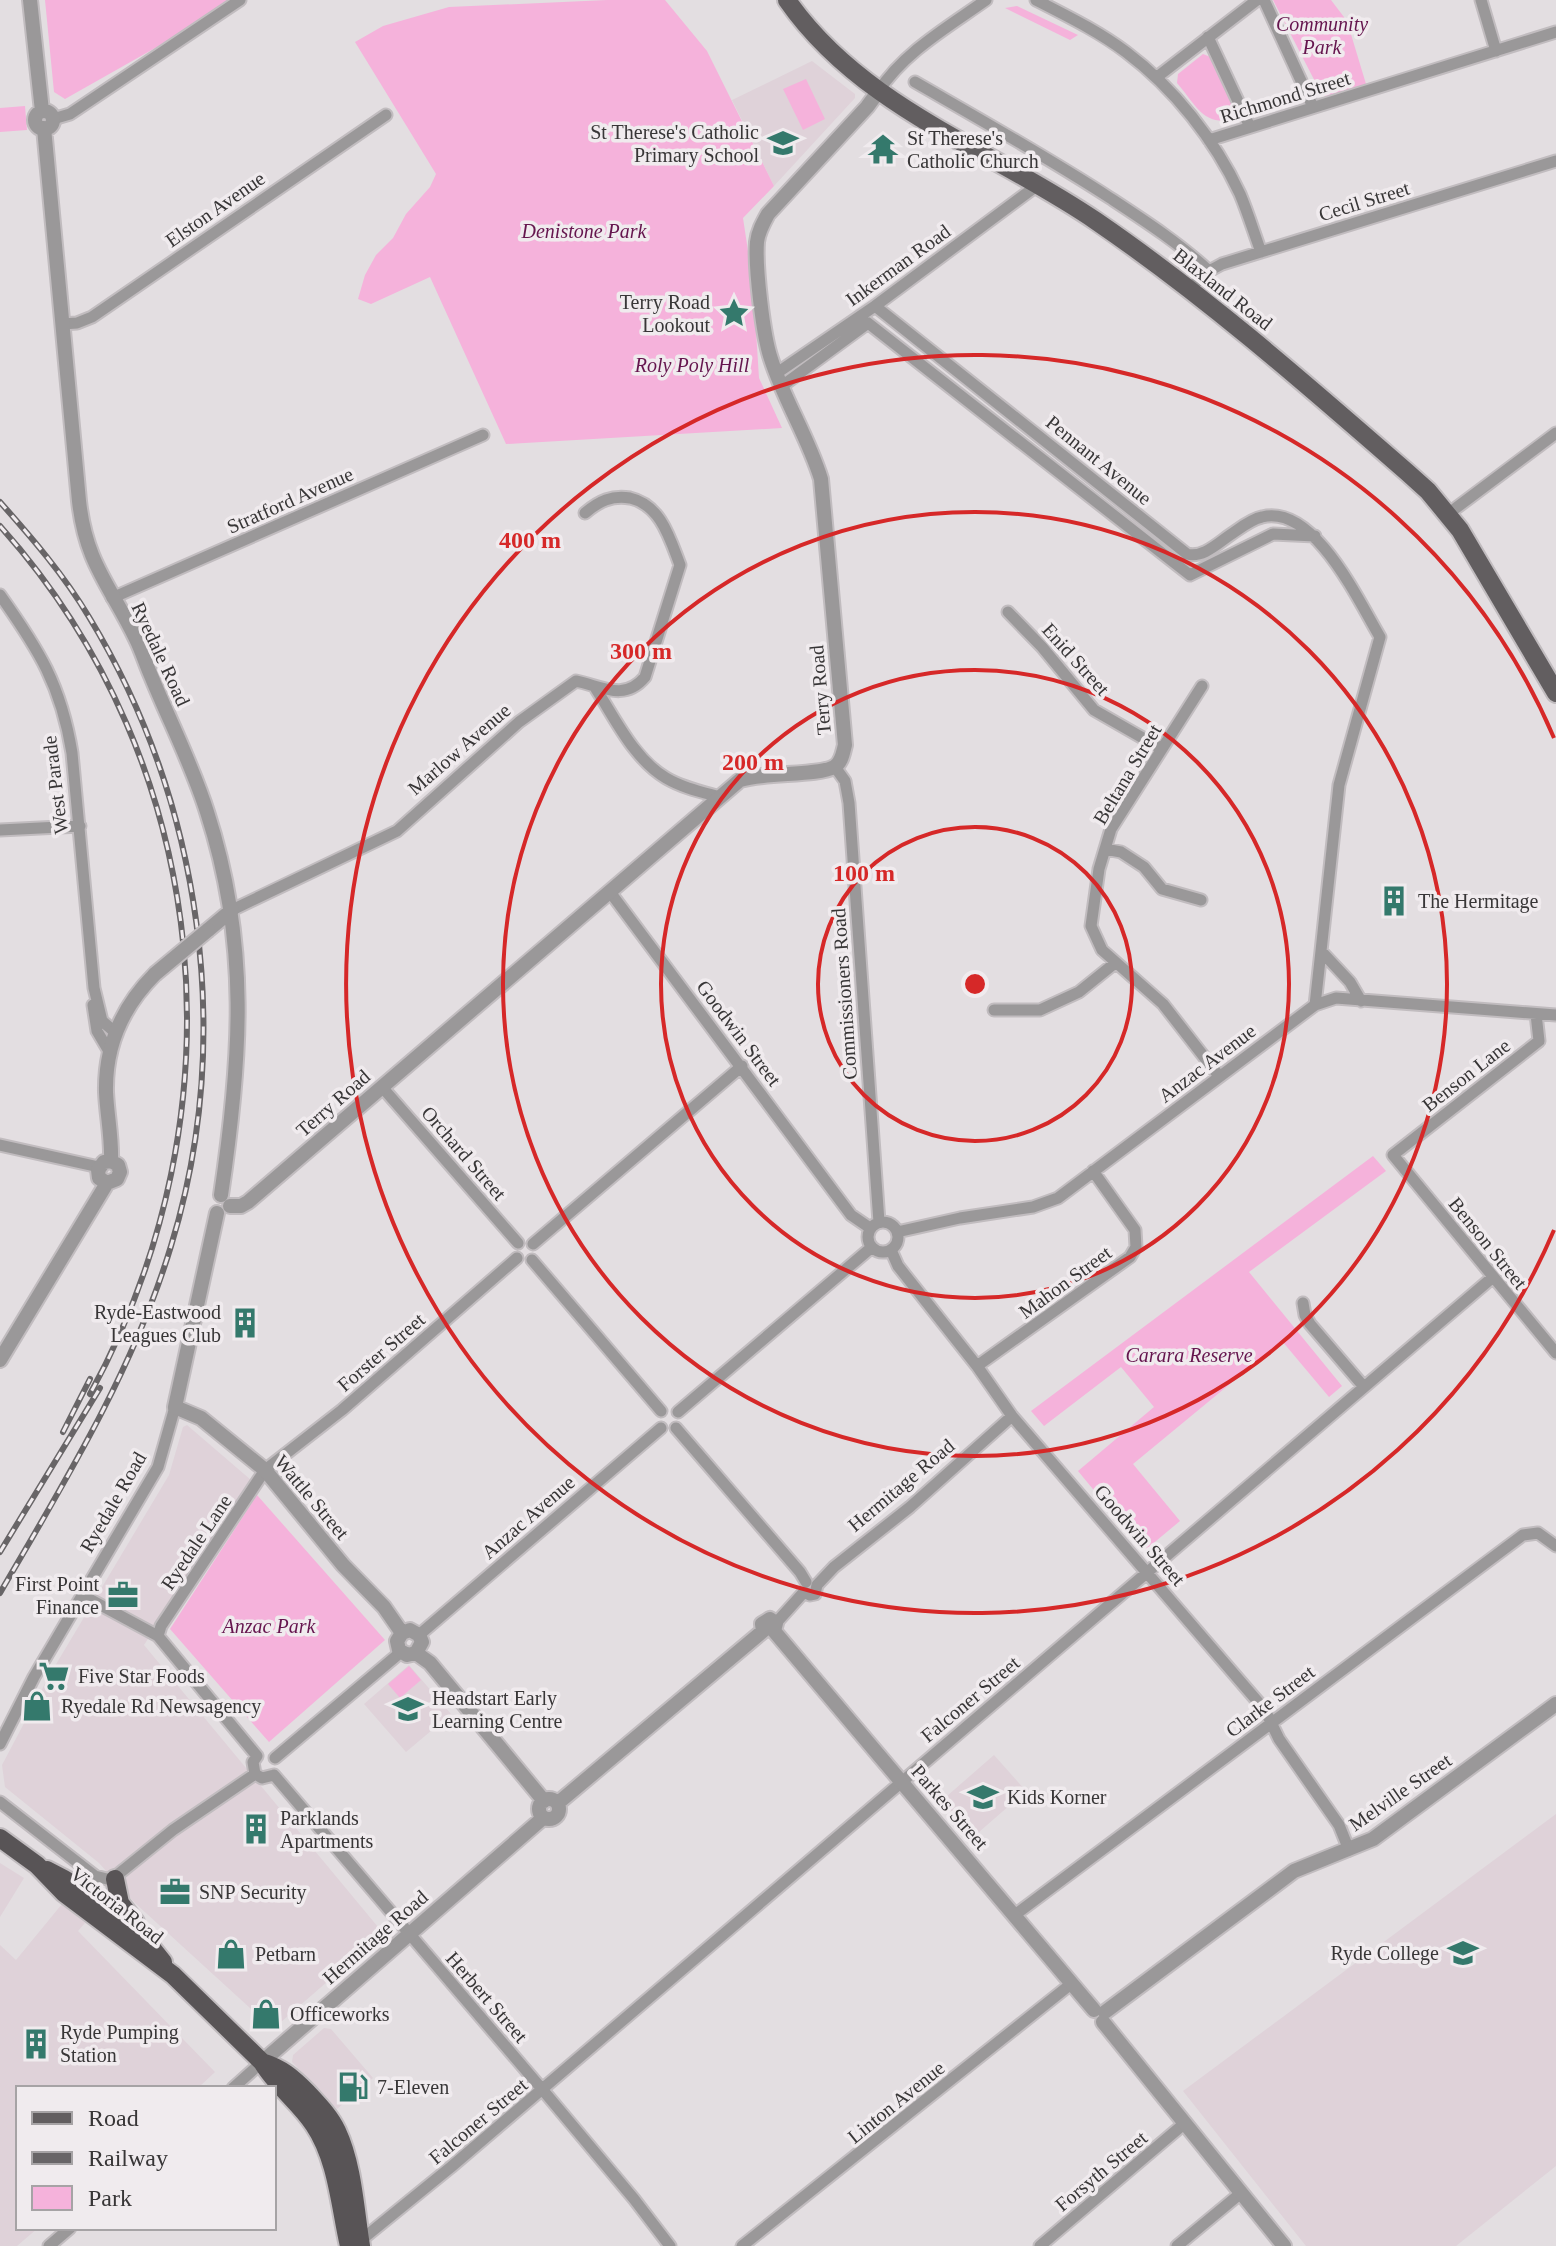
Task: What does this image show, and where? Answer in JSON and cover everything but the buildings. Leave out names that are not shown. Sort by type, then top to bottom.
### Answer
[{"type":"highway","name":"Victoria Road","points":[[0,1838],[37,1865],[64,1893],[173,1975],[262,2062],[279,2067],[318,2104],[336,2131],[344,2154],[357,2244]]},
{"type":"highway","name":"Victoria Road","points":[[37,1865],[72,1882],[148,1941],[173,1975]]},
{"type":"highway","points":[[115,1879],[120,1903],[148,1941]]},
{"type":"main road","name":"Blaxland Road","points":[[787,0],[830,50],[878,92],[1039,184],[1190,288],[1408,473],[1448,514],[1553,681]]},
{"type":"street","name":"Ryedale Road","points":[[0,1744],[34,1677],[158,1467],[223,1204],[238,1042],[239,977],[232,910],[207,811],[136,639],[94,566],[81,524],[46,119],[30,0]]},
{"type":"street","points":[[46,119],[70,114],[240,0]]},
{"type":"street","points":[[878,92],[904,59],[986,0]]},
{"type":"street","points":[[1036,0],[1089,28],[1157,77],[1209,140],[1240,195],[1261,252]]},
{"type":"street","points":[[1157,77],[1257,0]]},
{"type":"street","points":[[1264,0],[1313,107]]},
{"type":"street","points":[[1481,0],[1496,51]]},
{"type":"street","name":"Richmond Street","points":[[1209,140],[1556,32]]},
{"type":"street","points":[[1208,37],[1250,127]]},
{"type":"street","name":"Blaxland Road","points":[[915,82],[1059,164],[1153,226],[1209,271]]},
{"type":"street","name":"Terry Road","points":[[223,1204],[241,1206],[248,1202],[740,780],[756,775],[835,767],[840,761],[845,745],[821,479],[814,454],[780,379],[766,338],[757,244],[761,226],[773,208],[878,92]]},
{"type":"street","name":"Elston Avenue","points":[[62,324],[77,323],[92,317],[386,115]]},
{"type":"street","name":"Cecil Street","points":[[1190,288],[1222,264],[1556,161]]},
{"type":"street","name":"Inkerman Road","points":[[780,379],[1039,184]]},
{"type":"street","name":"Pennant Avenue","points":[[875,306],[1187,554],[1202,554],[1262,517],[1283,517],[1301,524],[1315,536],[1346,580],[1380,637],[1339,785],[1315,1005]]},
{"type":"street","name":"Inkerman Road","points":[[780,379],[868,323]]},
{"type":"street","name":"Pennant Avenue","points":[[868,323],[1190,575],[1273,534],[1315,536]]},
{"type":"street","points":[[1448,514],[1556,433]]},
{"type":"street","name":"Stratford Avenue","points":[[112,598],[483,435]]},
{"type":"street","name":"Marlow Avenue","points":[[113,1043],[127,1007],[155,974],[232,910],[397,831],[559,690],[576,681],[588,683],[596,689],[620,691],[637,686],[645,677],[680,565],[659,516],[642,501],[618,496],[597,502],[585,513]]},
{"type":"street","name":"West Parade","points":[[0,595],[49,670],[66,714],[80,826],[94,1021],[113,1043]]},
{"type":"street","name":"Enid Street","points":[[1008,612],[1042,647],[1094,710],[1162,749]]},
{"type":"street","name":"Beltana Street","points":[[1202,686],[1111,829],[1099,869],[1091,926],[1102,950],[1163,1004],[1219,1076]]},
{"type":"street","points":[[596,689],[636,752],[664,777],[689,789],[720,797]]},
{"type":"street","name":"Commissioners Road","points":[[835,767],[845,781],[849,803],[876,1198],[874,1225]]},
{"type":"street","points":[[0,830],[80,826]]},
{"type":"street","points":[[1105,849],[1121,852],[1144,867],[1162,889],[1201,900]]},
{"type":"street","name":"Goodwin Street","points":[[610,892],[851,1215],[874,1225]]},
{"type":"street","points":[[208,930],[236,944]]},
{"type":"street","points":[[1321,951],[1350,982],[1361,1001]]},
{"type":"street","points":[[994,1010],[1040,1010],[1079,992],[1115,963]]},
{"type":"street","name":"West Parade","points":[[0,1360],[107,1183],[117,1179],[120,1172],[118,1165],[105,1164],[106,1090],[113,1043],[102,1021],[94,988]]},
{"type":"street","name":"Anzac Avenue","points":[[897,1232],[1046,1204],[1315,1005],[1336,998],[1556,1015]]},
{"type":"street","name":"Benson Lane","points":[[1393,1155],[1539,1041],[1536,1014]]},
{"type":"street","points":[[533,1244],[742,1066]]},
{"type":"street","name":"Orchard Street","points":[[382,1087],[518,1243]]},
{"type":"street","points":[[0,1145],[105,1164]]},
{"type":"street","name":"Benson Street","points":[[1393,1155],[1556,1353]]},
{"type":"street","name":"Mahon Street","points":[[977,1366],[1130,1257],[1136,1247],[1135,1230],[1093,1171]]},
{"type":"street","points":[[839,1196],[859,1213],[871,1209],[876,1198]]},
{"type":"street","points":[[890,1223],[897,1232],[897,1242],[891,1250],[878,1251],[872,1247],[868,1238],[874,1225],[890,1223]]},
{"type":"street","points":[[526,1240],[533,1244],[536,1253],[532,1260],[523,1262],[517,1258],[514,1252],[518,1243],[526,1240]]},
{"type":"street","points":[[678,1412],[872,1247]]},
{"type":"street","name":"Goodwin Street","points":[[891,1250],[898,1266],[1012,1416],[1254,1696],[1279,1739],[1339,1825],[1349,1850]]},
{"type":"street","name":"Forster Street","points":[[265,1470],[342,1410],[517,1258]]},
{"type":"street","points":[[532,1260],[661,1411]]},
{"type":"street","name":"Falconer Street","points":[[357,2244],[543,2089],[1493,1277]]},
{"type":"street","points":[[1303,1303],[1310,1324],[1364,1387]]},
{"type":"street","name":"Wattle Street","points":[[175,1407],[201,1418],[265,1470],[343,1565],[384,1607],[402,1633]]},
{"type":"street","points":[[671,1408],[678,1412],[680,1419],[676,1428],[670,1431],[661,1428],[657,1421],[661,1411],[671,1408]]},
{"type":"street","name":"Hermitage Road","points":[[235,2086],[543,1818],[557,1816],[560,1811],[551,1802],[771,1628],[809,1586],[910,1507],[1012,1416]]},
{"type":"street","name":"Anzac Avenue","points":[[419,1635],[661,1428]]},
{"type":"street","points":[[676,1428],[809,1586]]},
{"type":"street","name":"Ryedale Lane","points":[[158,1636],[161,1626],[265,1470]]},
{"type":"street","name":"Clarke Street","points":[[1016,1914],[1523,1535],[1538,1533],[1554,1540]]},
{"type":"street","points":[[82,1595],[158,1636],[257,1756]]},
{"type":"street","name":"Parkes Street","points":[[771,1628],[1016,1914],[1071,1984],[1101,2015],[1284,2246]]},
{"type":"street","points":[[275,1758],[409,1652],[422,1642],[419,1635],[410,1630],[402,1633],[397,1641],[409,1652],[430,1663],[551,1802]]},
{"type":"street","name":"Melville Street","points":[[1101,2015],[1294,1871],[1373,1839],[1556,1704]]},
{"type":"street","points":[[265,1753],[275,1758],[278,1767],[274,1775],[262,1778],[255,1774],[253,1766],[257,1756],[265,1753]]},
{"type":"street","points":[[115,1879],[173,1830],[255,1774]]},
{"type":"street","name":"Herbert Street","points":[[274,1775],[543,2089],[670,2246]]},
{"type":"street","name":"Victoria Road","points":[[0,1802],[95,1876],[104,1880],[115,1879]]},
{"type":"street","name":"Linton Avenue","points":[[742,2246],[1071,1984]]},
{"type":"street","name":"Forsyth Street","points":[[1040,2246],[1185,2123]]},
{"type":"street","points":[[1177,2246],[1241,2193]]},
{"type":"street","points":[[49,2246],[68,2230]]},
{"type":"shaded area","name":"St Therese's Catholic Primary School","points":[[812,61],[855,94],[855,98],[774,186],[732,100]]},
{"type":"shaded area","points":[[187,1425],[251,1480],[144,1645],[383,1933],[273,2029],[135,1903],[99,1863],[5,1787],[2,1765],[49,1676],[169,1475],[183,1427]]},
{"type":"shaded area","name":"Headstart Early Learning Centre","points":[[409,1665],[451,1714],[406,1752],[364,1704]]},
{"type":"shaded area","name":"Kids Korner","points":[[994,1755],[1026,1791],[971,1839],[939,1803]]},
{"type":"shaded area","name":"Ryde College","points":[[1556,1814],[1556,2166],[1456,2246],[1306,2246],[1183,2091]]},
{"type":"shaded area","points":[[0,1863],[24,1878],[0,1917]]},
{"type":"shaded area","points":[[62,1904],[85,1923],[78,1931],[215,2072],[200,2086],[16,2086],[16,2230],[36,2230],[17,2246],[0,2246],[0,1945],[16,1960]]},
{"type":"shaded area","points":[[324,2028],[331,2029],[373,2078],[337,2109],[292,2062],[293,2055]]},
{"type":"green space","points":[[45,0],[240,0],[65,99],[54,92]]},
{"type":"green space","name":"Denistone Park","points":[[665,0],[707,51],[774,186],[743,218],[753,284],[759,378],[782,428],[506,444],[430,277],[371,304],[358,299],[365,275],[376,255],[393,238],[406,214],[430,187],[436,174],[355,42],[383,26],[449,7]]},
{"type":"green space","name":"Community Park","points":[[1273,0],[1331,0],[1347,21],[1366,84],[1328,97],[1322,95]]},
{"type":"green space","points":[[1017,6],[1078,35],[1070,40],[1005,8]]},
{"type":"green space","points":[[1203,54],[1213,58],[1240,110],[1236,119],[1225,121],[1208,117],[1177,83],[1178,74]]},
{"type":"green space","points":[[806,79],[825,119],[803,130],[783,89]]},
{"type":"green space","points":[[25,106],[27,130],[0,132],[0,108]]},
{"type":"green space","name":"Carara Reserve","points":[[1373,1156],[1386,1171],[1249,1272],[1342,1386],[1329,1397],[1282,1341],[1133,1464],[1180,1521],[1144,1551],[1078,1471],[1154,1407],[1121,1367],[1044,1426],[1031,1411]]},
{"type":"green space","name":"Anzac Park","points":[[257,1495],[385,1640],[269,1742],[170,1629]]},
{"type":"green space","points":[[409,1666],[421,1680],[400,1698],[388,1684]]},
{"type":"railway","points":[[0,502],[36,543],[79,601],[128,689],[158,764],[181,843],[196,923],[203,1004],[201,1086],[190,1167],[171,1246],[156,1292],[96,1424],[0,1593]]},
{"type":"railway","points":[[0,526],[72,621],[126,724],[164,832],[183,945],[186,1060],[171,1174],[139,1286],[90,1394]]},
{"type":"railway","points":[[63,1432],[90,1379]]},
{"type":"railway","points":[[0,1552],[100,1388]]},
{"type":"place","name":"St Therese's Catholic Primary School","points":[[783,143]]},
{"type":"place","name":"St Therese's Catholic Church","points":[[883,149]]},
{"type":"place","name":"Terry Road Lookout","points":[[734,313]]},
{"type":"place","name":"The Hermitage","points":[[1394,901]]},
{"type":"place","name":"Ryde-Eastwood Leagues Club","points":[[245,1323]]},
{"type":"place","name":"First Point Finance","points":[[123,1595]]},
{"type":"place","name":"Five Star Foods","points":[[54,1676]]},
{"type":"place","name":"Ryedale Rd Newsagency","points":[[37,1706]]},
{"type":"place","name":"Headstart Early Learning Centre","points":[[408,1709]]},
{"type":"place","name":"Kids Korner","points":[[983,1797]]},
{"type":"place","name":"Parklands Apartments","points":[[256,1829]]},
{"type":"place","name":"SNP Security","points":[[175,1892]]},
{"type":"place","name":"Ryde College","points":[[1463,1953]]},
{"type":"place","name":"Petbarn","points":[[231,1954]]},
{"type":"place","name":"Officeworks","points":[[266,2014]]},
{"type":"place","name":"Ryde Pumping Station","points":[[36,2044]]},
{"type":"place","name":"7-Eleven","points":[[353,2087]]},
{"type":"park label","name":"Roly Poly Hill","points":[[692,365]]}]
